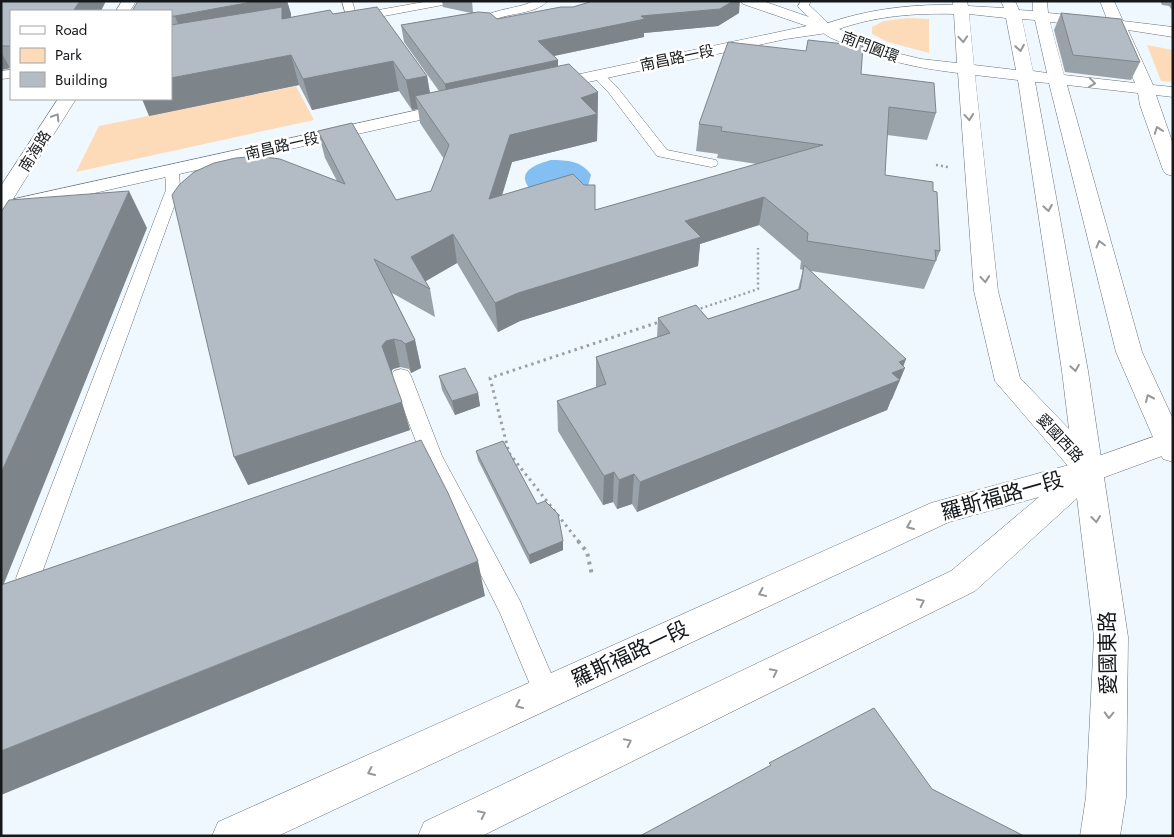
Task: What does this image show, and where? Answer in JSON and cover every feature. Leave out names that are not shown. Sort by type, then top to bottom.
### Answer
[{"type":"street","points":[[748,1],[827,28]]},
{"type":"street","points":[[1107,1],[1146,89],[1149,105],[1173,170]]},
{"type":"street","name":"南門圓環","points":[[1173,32],[1117,24],[1041,9],[961,5],[888,8],[848,18],[827,28],[864,46],[901,60],[1173,92]]},
{"type":"street","name":"愛國西路","points":[[961,5],[986,291],[1008,382],[1090,471]]},
{"type":"street","name":"愛國西路","points":[[1011,7],[1025,76],[1090,471]]},
{"type":"street","points":[[1041,9],[1057,79],[1129,352],[1172,444],[1090,471]]},
{"type":"street","name":"南昌路一段","points":[[526,91],[786,34],[827,28]]},
{"type":"street","name":"南海路","points":[[1,202],[66,100]]},
{"type":"street","name":"南昌路一段","points":[[1,208],[172,170],[438,102],[471,103]]},
{"type":"street","name":"羅斯福路一段","points":[[232,836],[942,512],[1090,471]]},
{"type":"street","name":"羅斯福路一段","points":[[438,836],[963,581],[1090,471]]},
{"type":"street","name":"愛國東路","points":[[1090,471],[1111,637],[1106,797],[1100,836]]},
{"type":"lane","points":[[347,1],[347,19],[448,1]]},
{"type":"lane","points":[[508,25],[475,25],[491,17],[528,8],[543,1]]},
{"type":"lane","points":[[806,1],[803,6],[827,28]]},
{"type":"lane","points":[[375,14],[384,26]]},
{"type":"lane","points":[[598,75],[613,90],[662,153],[711,163]]},
{"type":"lane","points":[[70,584],[28,578],[174,190],[172,170]]},
{"type":"lane","points":[[401,376],[432,456],[511,609],[546,692]]},
{"type":"lane","points":[[386,474],[432,456]]},
{"type":"path","points":[[936,165],[950,167],[950,170]]},
{"type":"path","points":[[694,311],[758,289],[758,248]]},
{"type":"path","points":[[592,575],[587,552],[510,453],[490,378],[666,320]]},
{"type":"green space","points":[[908,18],[929,19],[929,53],[888,42],[872,34],[872,27],[884,21]]},
{"type":"green space","points":[[1147,45],[1173,50],[1173,82],[1161,81]]},
{"type":"green space","points":[[296,86],[314,120],[76,172],[99,126]]},
{"type":"water","points":[[551,160],[579,164],[591,175],[588,186],[530,189],[526,183],[526,173],[534,166]]},
{"type":"building","points":[[1,1],[80,1],[74,10],[10,10],[10,46],[1,46]]},
{"type":"building","points":[[138,1],[257,1],[175,16],[172,16],[172,10],[133,10]]},
{"type":"building","points":[[593,1],[733,1],[720,9],[641,16],[645,19],[538,41],[558,60],[445,84],[401,25],[478,12],[490,13],[497,19],[561,7],[573,7]]},
{"type":"building","points":[[282,7],[282,19],[330,10],[333,14],[377,7],[427,76],[406,80],[393,61],[303,79],[291,55],[172,78],[172,25]]},
{"type":"building","points":[[1061,13],[1121,19],[1140,62],[1073,55]]},
{"type":"building","points":[[808,40],[863,46],[861,74],[934,83],[936,113],[889,107],[885,175],[933,182],[933,191],[937,192],[940,251],[935,250],[936,261],[807,241],[808,233],[764,197],[685,221],[701,237],[518,293],[495,303],[453,234],[411,257],[430,289],[374,259],[415,340],[405,344],[394,339],[386,341],[382,346],[402,402],[234,457],[172,195],[179,185],[194,172],[214,163],[257,156],[280,159],[345,184],[318,131],[352,123],[396,200],[431,191],[449,145],[415,96],[569,64],[598,92],[581,98],[597,114],[510,135],[489,199],[573,174],[584,185],[595,185],[595,210],[823,145],[721,131],[722,127],[699,124],[728,42],[806,51]]},
{"type":"building","points":[[129,191],[1,473],[1,212],[9,200]]},
{"type":"building","points":[[804,265],[906,359],[899,362],[905,368],[892,373],[900,380],[640,482],[634,474],[619,480],[614,472],[604,476],[557,401],[606,384],[596,357],[670,333],[658,318],[696,305],[708,319],[800,289]]},
{"type":"building","points":[[465,368],[478,393],[452,401],[439,376]]},
{"type":"building","points":[[421,440],[448,493],[478,561],[1,751],[1,585]]},
{"type":"building","points":[[503,441],[537,504],[545,501],[558,514],[563,541],[529,555],[476,451]]},
{"type":"building","points":[[874,708],[932,789],[1024,836],[640,836],[771,765],[769,763]]}]
